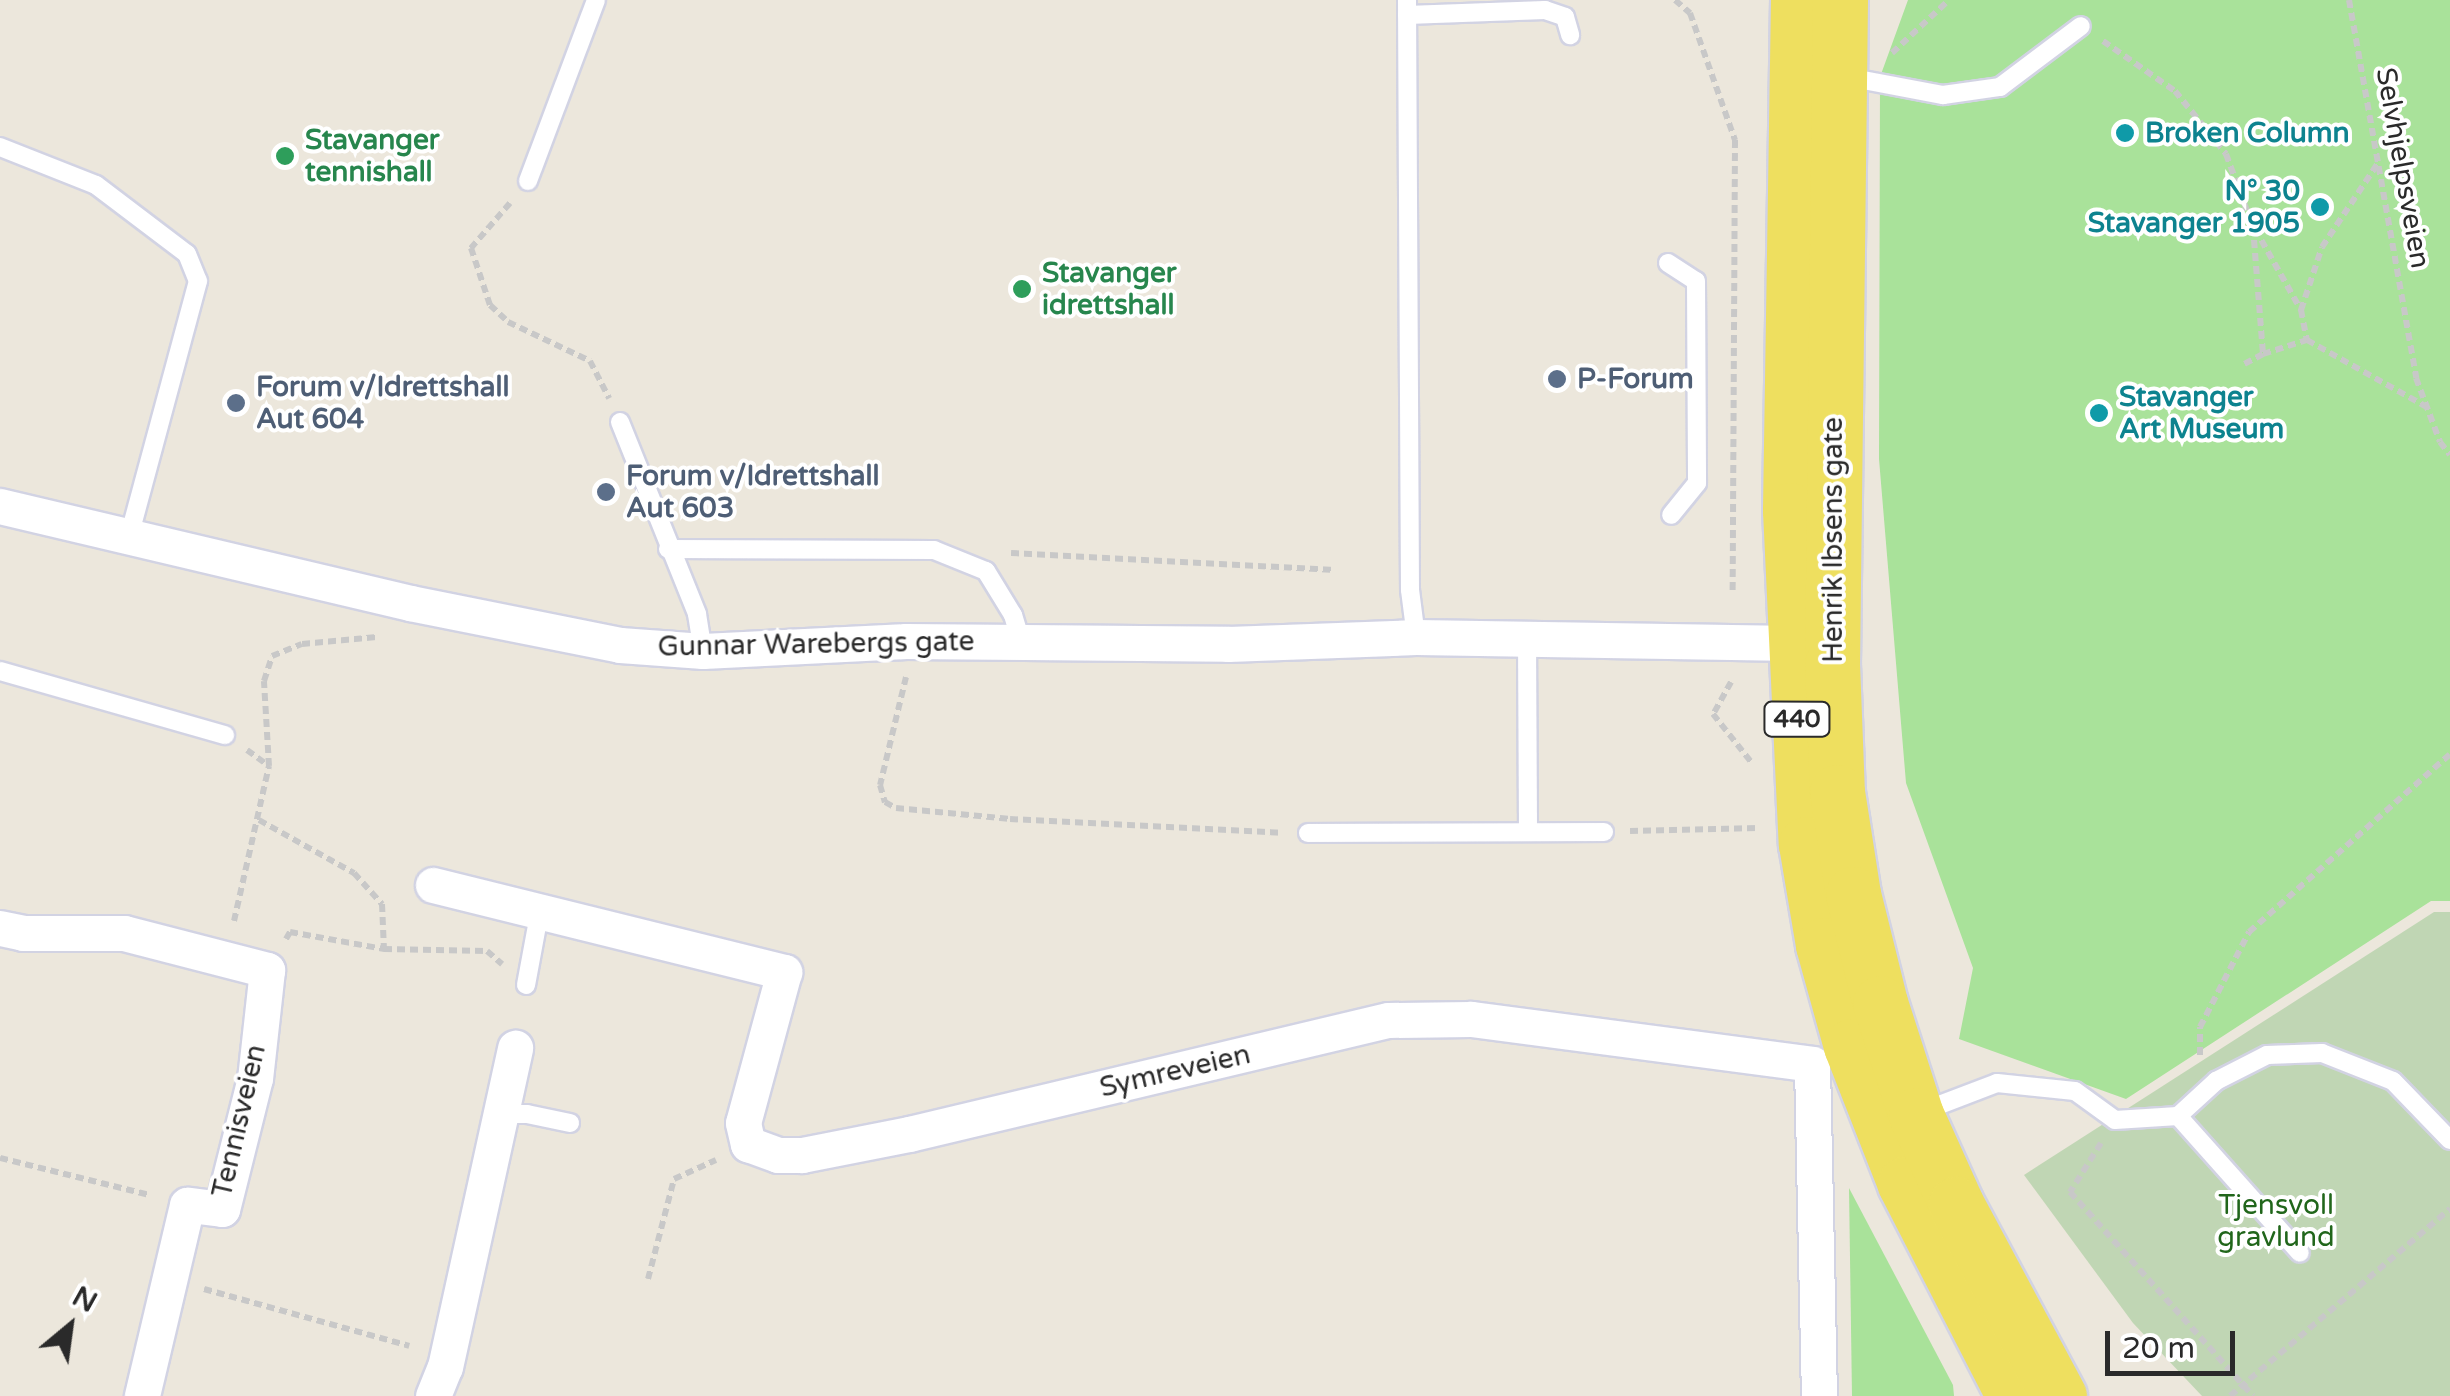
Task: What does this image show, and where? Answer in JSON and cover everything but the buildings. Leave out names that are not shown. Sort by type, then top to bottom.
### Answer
[{"type":"main road","name":"Henrik Ibsens gate","points":[[1798,0],[1790,510],[1806,844],[1823,945],[1850,1046],[1905,1184],[2014,1396]]},
{"type":"main road","name":"Henrik Ibsens gate","points":[[1840,0],[1851,77],[1832,664],[1837,792],[1852,894],[1880,1004],[1916,1114],[1956,1204],[2058,1396]]},
{"type":"street","name":"Gunnar Warebergs gate","points":[[0,506],[410,603],[620,646],[703,651],[906,641],[1228,644],[1416,637],[1794,642]]},
{"type":"street","points":[[433,885],[539,915],[784,972],[744,1109],[748,1144]]},
{"type":"street","points":[[0,928],[23,933],[124,933],[268,970]]},
{"type":"street","name":"Tennisveien","points":[[142,1396],[186,1204],[222,1209],[254,1078],[268,970]]},
{"type":"street","name":"Symreveien","points":[[748,1144],[778,1155],[802,1155],[910,1134],[1388,1020],[1426,1017],[1812,1064],[1819,1396]]},
{"type":"street","points":[[439,1381],[515,1048]]},
{"type":"lane","points":[[528,181],[596,0]]},
{"type":"lane","points":[[1416,637],[1410,590],[1407,8],[1545,10],[1565,17],[1570,35]]},
{"type":"lane","points":[[1851,77],[1943,95],[2000,87],[2080,26]]},
{"type":"lane","points":[[0,147],[96,185],[186,254],[198,281],[130,537]]},
{"type":"lane","points":[[1668,262],[1696,280],[1696,483],[1671,515]]},
{"type":"lane","points":[[620,422],[697,614],[703,651]]},
{"type":"lane","points":[[668,548],[934,550],[986,571],[1013,615],[1021,641]]},
{"type":"lane","points":[[1527,638],[1528,832]]},
{"type":"lane","points":[[0,672],[225,735]]},
{"type":"lane","points":[[1308,833],[1604,832]]},
{"type":"lane","points":[[526,985],[539,915]]},
{"type":"lane","points":[[1916,1114],[1997,1083],[2074,1091],[2114,1120],[2178,1116],[2216,1081],[2267,1055],[2322,1053],[2393,1082],[2450,1140]]},
{"type":"lane","points":[[500,1114],[527,1114],[570,1123]]},
{"type":"lane","points":[[2178,1116],[2300,1253]]},
{"type":"path","points":[[1690,0],[1690,13]]},
{"type":"path","points":[[1851,77],[1949,0]]},
{"type":"path","name":"Selvhjelpsveien","points":[[2349,0],[2416,378],[2440,442],[2450,455]]},
{"type":"path","points":[[2080,26],[2176,91],[2226,154],[2254,227],[2301,310],[2307,340]]},
{"type":"path","points":[[2301,310],[2322,247],[2378,162]]},
{"type":"path","points":[[528,181],[471,248],[476,275],[490,305],[508,322],[590,360],[620,422]]},
{"type":"path","points":[[2254,227],[2263,354]]},
{"type":"path","points":[[2244,364],[2307,340],[2428,407]]},
{"type":"path","points":[[934,550],[1335,570]]},
{"type":"path","points":[[224,961],[269,766],[264,681],[272,656],[302,644],[387,636],[410,603]]},
{"type":"path","points":[[906,641],[906,677],[880,785],[885,802],[896,808],[1010,819],[1308,833]]},
{"type":"path","points":[[225,735],[269,766]]},
{"type":"path","points":[[2198,1098],[2200,1028],[2249,932],[2450,754]]},
{"type":"path","points":[[259,820],[354,873],[382,904],[384,949]]},
{"type":"path","points":[[1604,832],[1764,828]]},
{"type":"path","points":[[268,970],[290,932],[384,949],[487,951],[526,985]]},
{"type":"path","points":[[2114,1120],[2070,1192],[2253,1396]]},
{"type":"path","points":[[648,1279],[674,1179],[748,1144]]},
{"type":"path","points":[[0,1158],[186,1204]]},
{"type":"path","points":[[2230,1396],[2450,1209]]},
{"type":"path","points":[[169,1279],[414,1347],[439,1381]]},
{"type":"green space","points":[[1908,0],[2450,0],[2450,901],[2431,901],[2126,1099],[1959,1039],[1973,968],[1906,783],[1879,459],[1880,77]]},
{"type":"green space","name":"Tjensvoll gravlund","points":[[2434,912],[2450,912],[2450,1396],[2202,1396],[2133,1323],[2024,1175]]},
{"type":"green space","points":[[1849,1188],[1953,1385],[1954,1396],[1852,1396]]},
{"type":"place","name":"Broken Column","points":[[2125,133]]},
{"type":"place","name":"Stavanger tennishall","points":[[285,156]]},
{"type":"place","name":"N° 30 Stavanger 1905","points":[[2320,207]]},
{"type":"place","name":"Stavanger idrettshall","points":[[1022,289]]},
{"type":"place","name":"P-Forum","points":[[1557,379]]},
{"type":"place","name":"Forum v/Idrettshall Aut 604","points":[[236,403]]},
{"type":"place","name":"Stavanger Art Museum","points":[[2099,413]]},
{"type":"place","name":"Forum v/Idrettshall Aut 603","points":[[606,492]]}]
